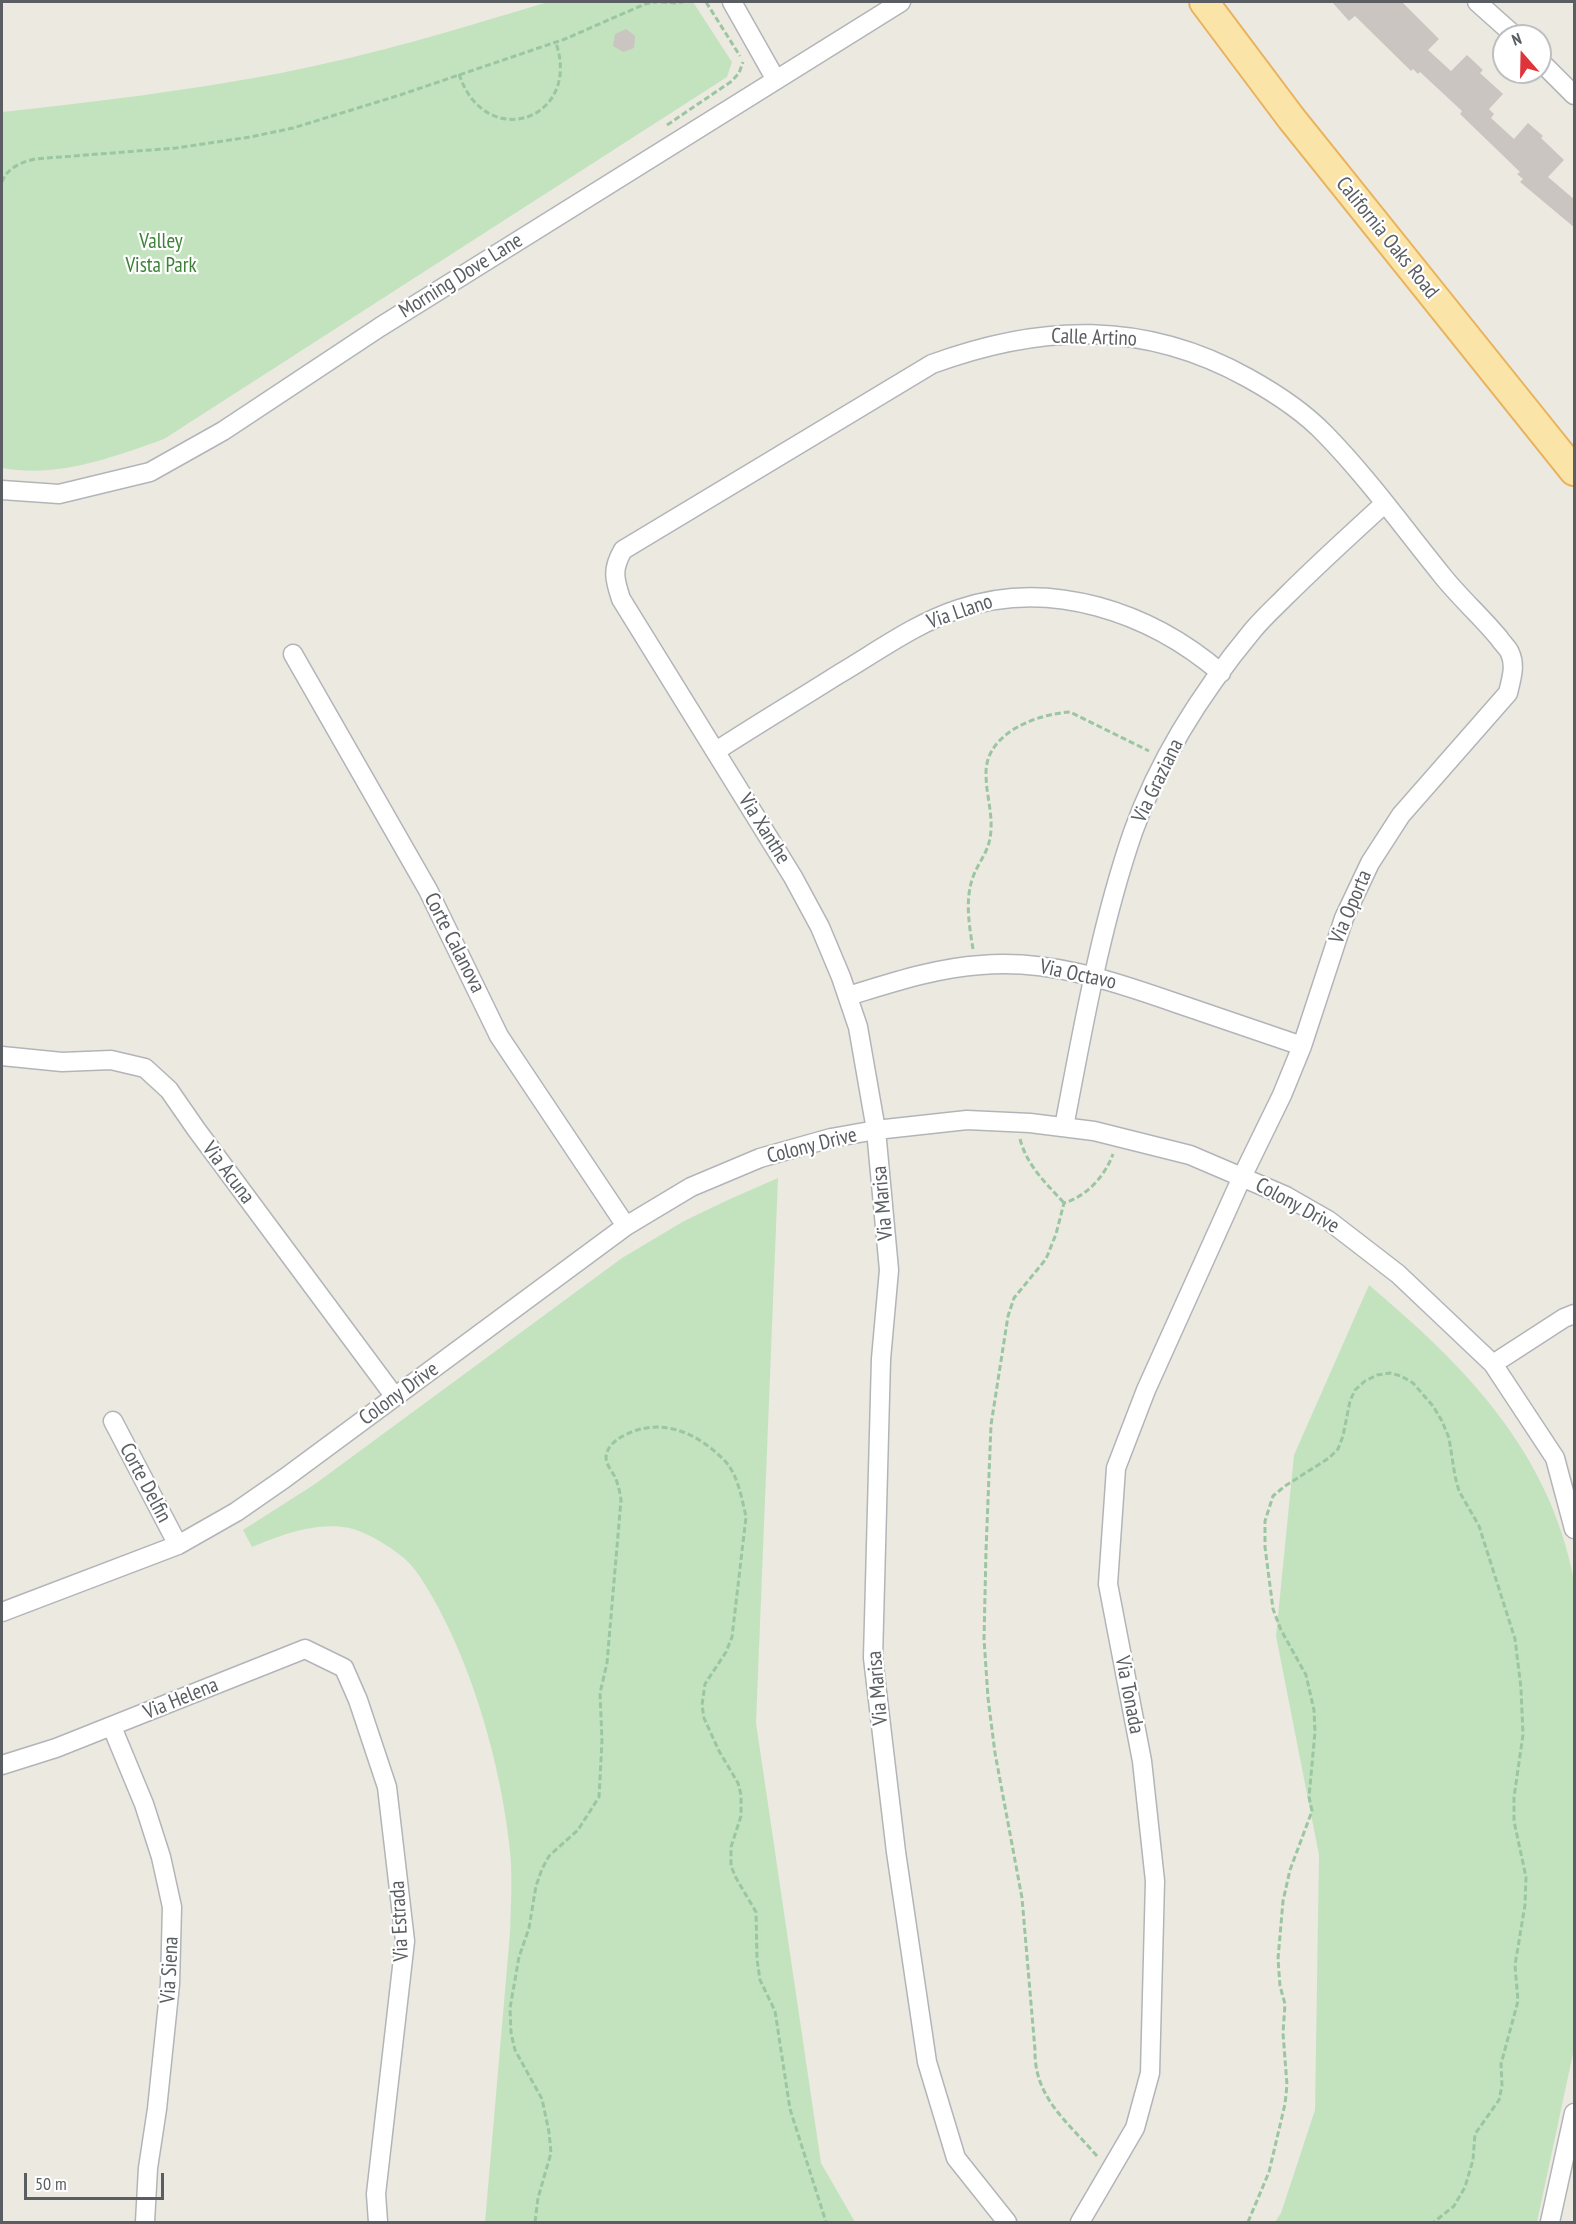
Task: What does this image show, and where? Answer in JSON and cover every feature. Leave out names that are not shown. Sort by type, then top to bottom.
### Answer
[{"type":"main road","name":"California Oaks Road","points":[[1204,2],[1291,118],[1575,471]]},
{"type":"street","points":[[732,2],[776,80]]},
{"type":"street","name":"Morning Dove Lane","points":[[2,490],[59,494],[150,472],[223,431],[381,327],[901,2]]},
{"type":"street","points":[[1477,2],[1502,24]]},
{"type":"street","points":[[1552,73],[1575,95]]},
{"type":"street","name":"Calle Artino","points":[[623,550],[932,364],[971,350],[1025,337],[1072,333],[1117,335],[1166,344],[1224,365],[1279,396],[1324,433],[1453,589],[1510,652],[1513,670]]},
{"type":"street","name":"Via Graziana","points":[[1064,1127],[1110,904],[1134,830],[1166,759],[1207,691],[1254,629],[1316,566],[1384,504]]},
{"type":"street","name":"Via Xanthe","points":[[623,550],[616,563],[615,578],[621,599],[794,877],[820,927],[858,1027],[876,1130]]},
{"type":"street","name":"Via Llano","points":[[716,751],[913,629],[958,609],[999,598],[1037,597],[1089,603],[1136,618],[1204,658],[1221,673]]},
{"type":"street","name":"Corte Calanova","points":[[293,654],[428,890],[500,1036],[626,1226]]},
{"type":"street","name":"Via Oporta","points":[[1242,1177],[1282,1095],[1302,1046],[1344,918],[1370,863],[1401,815],[1508,693],[1513,670]]},
{"type":"street","name":"Via Octavo","points":[[848,996],[912,976],[977,965],[1028,965],[1068,969],[1302,1046]]},
{"type":"street","name":"Via Acuna","points":[[2,1056],[62,1062],[111,1060],[145,1068],[169,1090],[195,1129],[395,1397]]},
{"type":"street","name":"Colony Drive","points":[[2,1612],[178,1545],[236,1512],[626,1226],[691,1187],[760,1158],[831,1138],[876,1130],[967,1120],[1064,1127],[1119,1136],[1190,1155],[1286,1196],[1328,1220],[1398,1274],[1493,1365],[1555,1458],[1575,1529]]},
{"type":"street","name":"Via Marisa","points":[[876,1130],[888,1270],[881,1359],[873,1658],[896,1852],[927,2062],[956,2158],[1007,2223]]},
{"type":"street","name":"Via Tonada","points":[[1080,2223],[1135,2128],[1150,2073],[1155,1881],[1142,1761],[1108,1584],[1116,1468],[1146,1390],[1242,1177]]},
{"type":"street","points":[[1493,1365],[1564,1318],[1575,1314]]},
{"type":"street","name":"Corte Delfin","points":[[113,1420],[178,1545]]},
{"type":"street","name":"Via Helena","points":[[2,1765],[112,1727],[306,1650]]},
{"type":"street","name":"Via Estrada","points":[[306,1650],[344,1668],[358,1700],[387,1787],[405,1941],[397,2027],[376,2194],[378,2223]]},
{"type":"street","name":"Via Siena","points":[[112,1727],[144,1803],[161,1857],[172,1907],[170,1984],[157,2109],[148,2168],[145,2223]]},
{"type":"street","points":[[1550,2223],[1575,2113]]},
{"type":"path","points":[[2,182],[14,166],[35,159],[165,150],[250,137],[340,115],[555,42],[645,4],[683,2]]},
{"type":"path","points":[[664,126],[732,81],[744,63],[706,2]]},
{"type":"path","points":[[459,74],[466,93],[474,104],[487,113],[497,118],[511,120],[523,118],[536,113],[546,105],[559,84],[562,64],[555,42]]},
{"type":"path","points":[[977,965],[970,930],[969,892],[990,841],[992,821],[985,772],[993,750],[1008,733],[1023,723],[1056,713],[1070,712],[1166,759]]},
{"type":"path","points":[[1016,1122],[1022,1147],[1034,1170],[1064,1203]]},
{"type":"path","points":[[1064,1203],[1077,1199],[1093,1186],[1108,1168],[1119,1136]]},
{"type":"path","points":[[1064,1203],[1056,1234],[1046,1259],[1014,1298],[1002,1347],[992,1425],[984,1639],[995,1753],[1022,1898],[1035,2068],[1048,2100],[1111,2170]]},
{"type":"path","points":[[1248,2223],[1269,2172],[1285,2104],[1287,2085],[1283,2033],[1285,2004],[1280,1986],[1279,1947],[1283,1901],[1290,1870],[1312,1811],[1310,1797],[1315,1732],[1314,1710],[1306,1675],[1281,1630],[1273,1609],[1265,1547],[1265,1521],[1273,1496],[1329,1458],[1338,1449],[1355,1390],[1365,1380],[1390,1373],[1413,1383],[1433,1406],[1442,1421],[1449,1438],[1459,1491],[1479,1526],[1515,1639],[1521,1688],[1523,1735],[1514,1797],[1514,1821],[1526,1877],[1525,1905],[1515,1965],[1518,2001],[1501,2064],[1502,2086],[1499,2100],[1475,2134],[1473,2160],[1465,2187],[1454,2206],[1434,2223]]},
{"type":"path","points":[[535,2223],[538,2198],[551,2153],[549,2133],[542,2100],[515,2050],[511,2032],[510,2008],[519,1957],[529,1928],[536,1886],[542,1869],[549,1856],[578,1830],[599,1797],[602,1742],[600,1693],[607,1664],[621,1500],[615,1478],[606,1460],[608,1450],[619,1438],[651,1426],[687,1432],[718,1456],[733,1474],[743,1502],[746,1516],[733,1630],[726,1652],[705,1684],[702,1705],[704,1718],[723,1759],[738,1783],[741,1795],[741,1816],[731,1847],[731,1866],[756,1912],[760,1980],[775,2011],[790,2109],[826,2223]]},
{"type":"green space","name":"Valley Vista Park","points":[[548,2],[693,2],[732,62],[727,77],[164,439],[104,459],[64,468],[23,470],[2,468],[2,112],[208,86],[311,67],[447,32]]},
{"type":"green space","points":[[778,1178],[756,1723],[821,2163],[855,2222],[485,2222],[510,1933],[511,1876],[509,1842],[499,1782],[474,1691],[451,1634],[429,1591],[411,1565],[391,1548],[364,1533],[337,1526],[299,1530],[252,1547],[243,1530],[315,1484],[622,1258],[684,1221]]},
{"type":"green space","points":[[1369,1285],[1405,1316],[1470,1380],[1524,1452],[1545,1491],[1562,1534],[1574,1580],[1574,2049],[1537,2222],[1275,2222],[1281,2213],[1315,2110],[1319,1855],[1276,1636],[1294,1455]]},
{"type":"building","points":[[1332,2],[1402,2],[1439,39],[1428,50],[1451,71],[1467,55],[1483,70],[1480,73],[1503,94],[1489,109],[1494,114],[1491,118],[1514,139],[1528,123],[1564,160],[1548,177],[1575,200],[1575,228],[1520,182],[1523,179],[1517,174],[1520,172],[1460,114],[1462,111],[1420,72],[1418,74],[1413,69],[1411,71],[1355,16],[1349,21]]},
{"type":"building","points":[[626,29],[635,36],[634,48],[623,52],[613,46],[615,34]]}]
